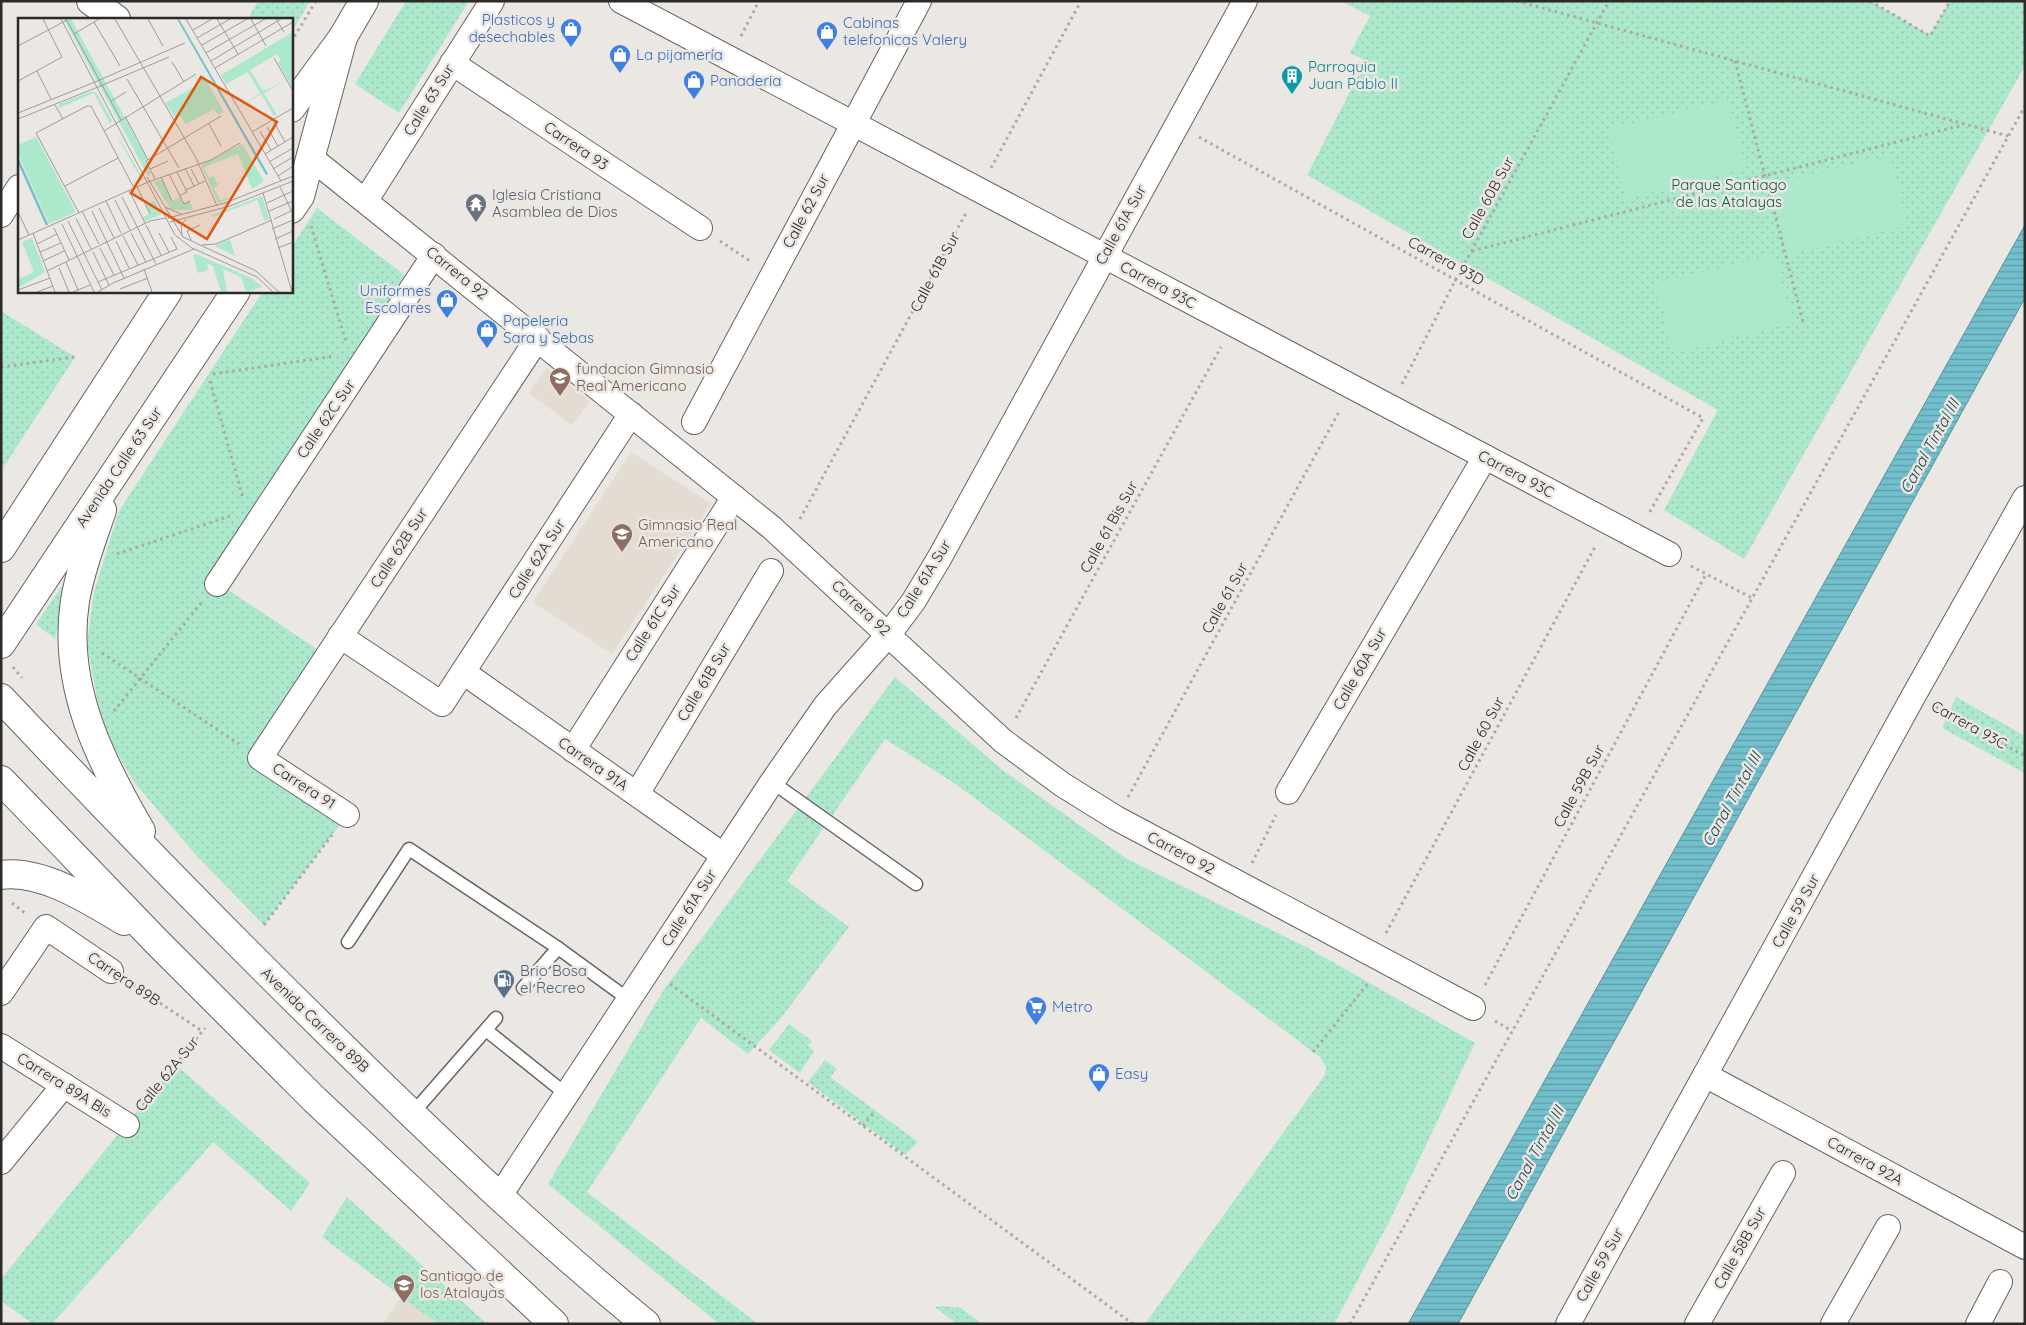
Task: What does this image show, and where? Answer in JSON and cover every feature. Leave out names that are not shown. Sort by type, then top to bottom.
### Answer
[{"type":"main road","points":[[91,1],[115,18]]},
{"type":"main road","points":[[292,107],[343,38],[364,1]]},
{"type":"main road","points":[[300,215],[301,150],[343,38]]},
{"type":"main road","points":[[1,548],[167,292]]},
{"type":"main road","name":"Avenida Calle 63 Sur","points":[[1,644],[235,292]]},
{"type":"main road","points":[[113,475],[80,574],[72,633],[76,685],[88,724],[102,758],[163,870]]},
{"type":"main road","name":"Avenida Carrera 89B","points":[[1,698],[163,870],[412,1114],[499,1197],[589,1278],[646,1324]]},
{"type":"main road","points":[[1,780],[156,941],[315,1100],[554,1324]]},
{"type":"main road","points":[[1,875],[9,874],[31,877],[68,890],[156,941]]},
{"type":"street","name":"Calle 63 Sur","points":[[366,200],[492,1]]},
{"type":"street","name":"Carrera 93C","points":[[621,1],[1669,554]]},
{"type":"street","name":"Calle 62 Sur","points":[[694,422],[919,1]]},
{"type":"street","name":"Calle 61A Sur","points":[[499,1197],[772,782],[825,706],[889,634],[913,602],[940,557],[1245,1]]},
{"type":"street","name":"Carrera 93","points":[[452,63],[700,228]]},
{"type":"street","name":"Carrera 92","points":[[301,150],[434,254],[734,497],[788,542],[1003,741],[1063,785],[1116,818],[1473,1008]]},
{"type":"street","points":[[1,214],[18,188]]},
{"type":"street","name":"Calle 62C Sur","points":[[217,584],[434,254]]},
{"type":"street","name":"Calle 62B Sur","points":[[260,758],[538,338]]},
{"type":"street","name":"Calle 62A Sur","points":[[340,636],[442,704],[631,414]]},
{"type":"street","name":"Calle 60A Sur","points":[[1288,792],[1485,457]]},
{"type":"street","name":"Calle 61C Sur","points":[[573,750],[734,497]]},
{"type":"street","name":"Calle 59 Sur","points":[[1568,1324],[1914,695],[2025,498]]},
{"type":"street","name":"Calle 61B Sur","points":[[636,794],[771,571]]},
{"type":"street","name":"Carrera 91A","points":[[463,672],[724,855]]},
{"type":"street","name":"Carrera 91","points":[[260,758],[348,815]]},
{"type":"street","name":"Carrera 89B","points":[[1,993],[46,927],[111,971]]},
{"type":"street","name":"Carrera 89A Bis","points":[[1,1046],[127,1125]]},
{"type":"street","name":"Carrera 92A","points":[[1706,1075],[2025,1247]]},
{"type":"street","points":[[1,1162],[64,1085]]},
{"type":"street","name":"Calle 58B Sur","points":[[1697,1324],[1783,1173]]},
{"type":"street","points":[[1832,1324],[1888,1226]]},
{"type":"street","points":[[1978,1324],[2000,1282]]},
{"type":"lane","points":[[772,782],[916,884]]},
{"type":"lane","points":[[348,942],[409,849],[558,948],[628,999]]},
{"type":"lane","points":[[523,988],[558,948]]},
{"type":"lane","points":[[412,1114],[496,1018]]},
{"type":"lane","points":[[486,1030],[566,1094]]},
{"type":"path","points":[[292,40],[316,1]]},
{"type":"path","points":[[728,58],[760,1]]},
{"type":"path","name":"Calle 61B Sur","points":[[788,542],[1081,1]]},
{"type":"path","points":[[1516,1],[2008,136]]},
{"type":"path","name":"Calle 60B Sur","points":[[1390,407],[1456,279],[1609,1]]},
{"type":"path","points":[[1870,1],[1930,36],[1950,1]]},
{"type":"path","points":[[1735,61],[1803,322]]},
{"type":"path","points":[[1350,1324],[2025,106]]},
{"type":"path","name":"Carrera 93D","points":[[1177,124],[1703,418],[1636,537]]},
{"type":"path","points":[[1472,251],[1964,124]]},
{"type":"path","points":[[300,215],[346,345]]},
{"type":"path","points":[[700,228],[772,276]]},
{"type":"path","name":"Calle 61 Bis Sur","points":[[1003,741],[1234,325]]},
{"type":"path","points":[[244,502],[208,375],[340,356]]},
{"type":"path","points":[[1,367],[75,357]]},
{"type":"path","name":"Calle 61 Sur","points":[[1116,818],[1353,387]]},
{"type":"path","points":[[113,555],[238,514]]},
{"type":"path","name":"Calle 60 Sur","points":[[1313,1052],[1380,958],[1608,523]]},
{"type":"path","points":[[1669,554],[1752,598]]},
{"type":"path","name":"Calle 59B Sur","points":[[1473,1008],[1706,574]]},
{"type":"path","points":[[113,713],[217,584]]},
{"type":"path","points":[[95,648],[260,758]]},
{"type":"path","name":"Carrera 93C","points":[[1914,695],[2025,756]]},
{"type":"path","points":[[1240,884],[1288,792]]},
{"type":"path","points":[[264,925],[348,815]]},
{"type":"path","points":[[649,969],[1133,1324]]},
{"type":"path","name":"Carrera 89B","points":[[111,971],[202,1031]]},
{"type":"path","name":"Calle 62A Sur","points":[[127,1125],[208,1024]]},
{"type":"path","points":[[863,1126],[875,1111]]},
{"type":"shaded area","name":"fundacion Gimnasio Real Americano","points":[[547,368],[590,401],[572,425],[529,393]]},
{"type":"shaded area","name":"Gimnasio Real Americano","points":[[631,452],[711,504],[612,654],[533,602]]},
{"type":"shaded area","name":"Santiago de los Atalayas","points":[[402,1296],[438,1324],[383,1324]]},
{"type":"green space","points":[[258,1],[310,1],[292,31],[292,18],[249,18]]},
{"type":"green space","points":[[406,1],[469,1],[399,113],[355,84]]},
{"type":"green space","name":"Parque Santiago de las Atalayas","points":[[1341,1],[1870,1],[1930,35],[1950,1],[2025,1],[2025,66],[1744,559],[1664,510],[1718,410],[1307,175],[1366,61],[1350,53],[1370,16]]},
{"type":"green space","points":[[1728,100],[1746,169],[1626,199],[1609,129]]},
{"type":"green space","points":[[1890,155],[1908,225],[1788,255],[1771,184]]},
{"type":"green space","points":[[317,208],[416,284],[218,583],[327,656],[260,758],[347,815],[264,925],[195,854],[134,782],[102,727],[87,643],[94,592],[119,511],[262,292],[292,292],[292,246]]},
{"type":"green space","points":[[1775,254],[1793,323],[1674,353],[1656,283]]},
{"type":"green space","points":[[1,311],[75,357],[1,471]]},
{"type":"green space","points":[[71,573],[55,639],[36,624]]},
{"type":"green space","points":[[895,677],[1001,769],[1127,859],[1308,948],[1475,1043],[1389,1222],[1334,1324],[1145,1324],[1325,1075],[1326,1067],[1320,1057],[957,785],[885,739],[787,881],[849,927],[781,1018],[748,1054],[701,1018],[587,1192],[758,1324],[719,1324],[548,1184],[663,991]]},
{"type":"green space","points":[[1956,697],[2025,736],[2025,773],[1942,728]]},
{"type":"green space","points":[[789,1024],[812,1041],[808,1046],[814,1051],[800,1073],[769,1050]]},
{"type":"green space","points":[[825,1060],[837,1069],[830,1077],[918,1142],[905,1155],[808,1082]]},
{"type":"green space","points":[[175,1064],[310,1183],[291,1211],[213,1142],[52,1324],[33,1324],[1,1301],[1,1279]]},
{"type":"green space","points":[[347,1197],[487,1324],[438,1324],[322,1237]]},
{"type":"green space","points":[[935,1307],[961,1308],[982,1324],[957,1324]]},
{"type":"water","name":"Canal Tintal III","points":[[2025,225],[2025,298],[1458,1324],[1408,1324]]},
{"type":"place","name":"Plasticos y desechables","points":[[571,48]]},
{"type":"place","name":"Cabinas telefonicas Valery","points":[[827,51]]},
{"type":"place","name":"La pijamería","points":[[620,74]]},
{"type":"place","name":"Parroquia Juan Pablo II","points":[[1292,95]]},
{"type":"place","name":"Panaderia","points":[[694,100]]},
{"type":"place","name":"Iglesia Cristiana Asamblea de Dios","points":[[476,223]]},
{"type":"place","name":"Uniformes Escolares","points":[[447,319]]},
{"type":"place","name":"Papeleria Sara y Sebas","points":[[487,349]]},
{"type":"place","name":"fundacion Gimnasio Real Americano","points":[[560,397]]},
{"type":"place","name":"Gimnasio Real Americano","points":[[622,553]]},
{"type":"place","name":"Brio Bosa el Recreo","points":[[504,999]]},
{"type":"place","name":"Metro","points":[[1036,1026]]},
{"type":"place","name":"Easy","points":[[1099,1093]]},
{"type":"place","name":"Santiago de los Atalayas","points":[[404,1304]]}]
